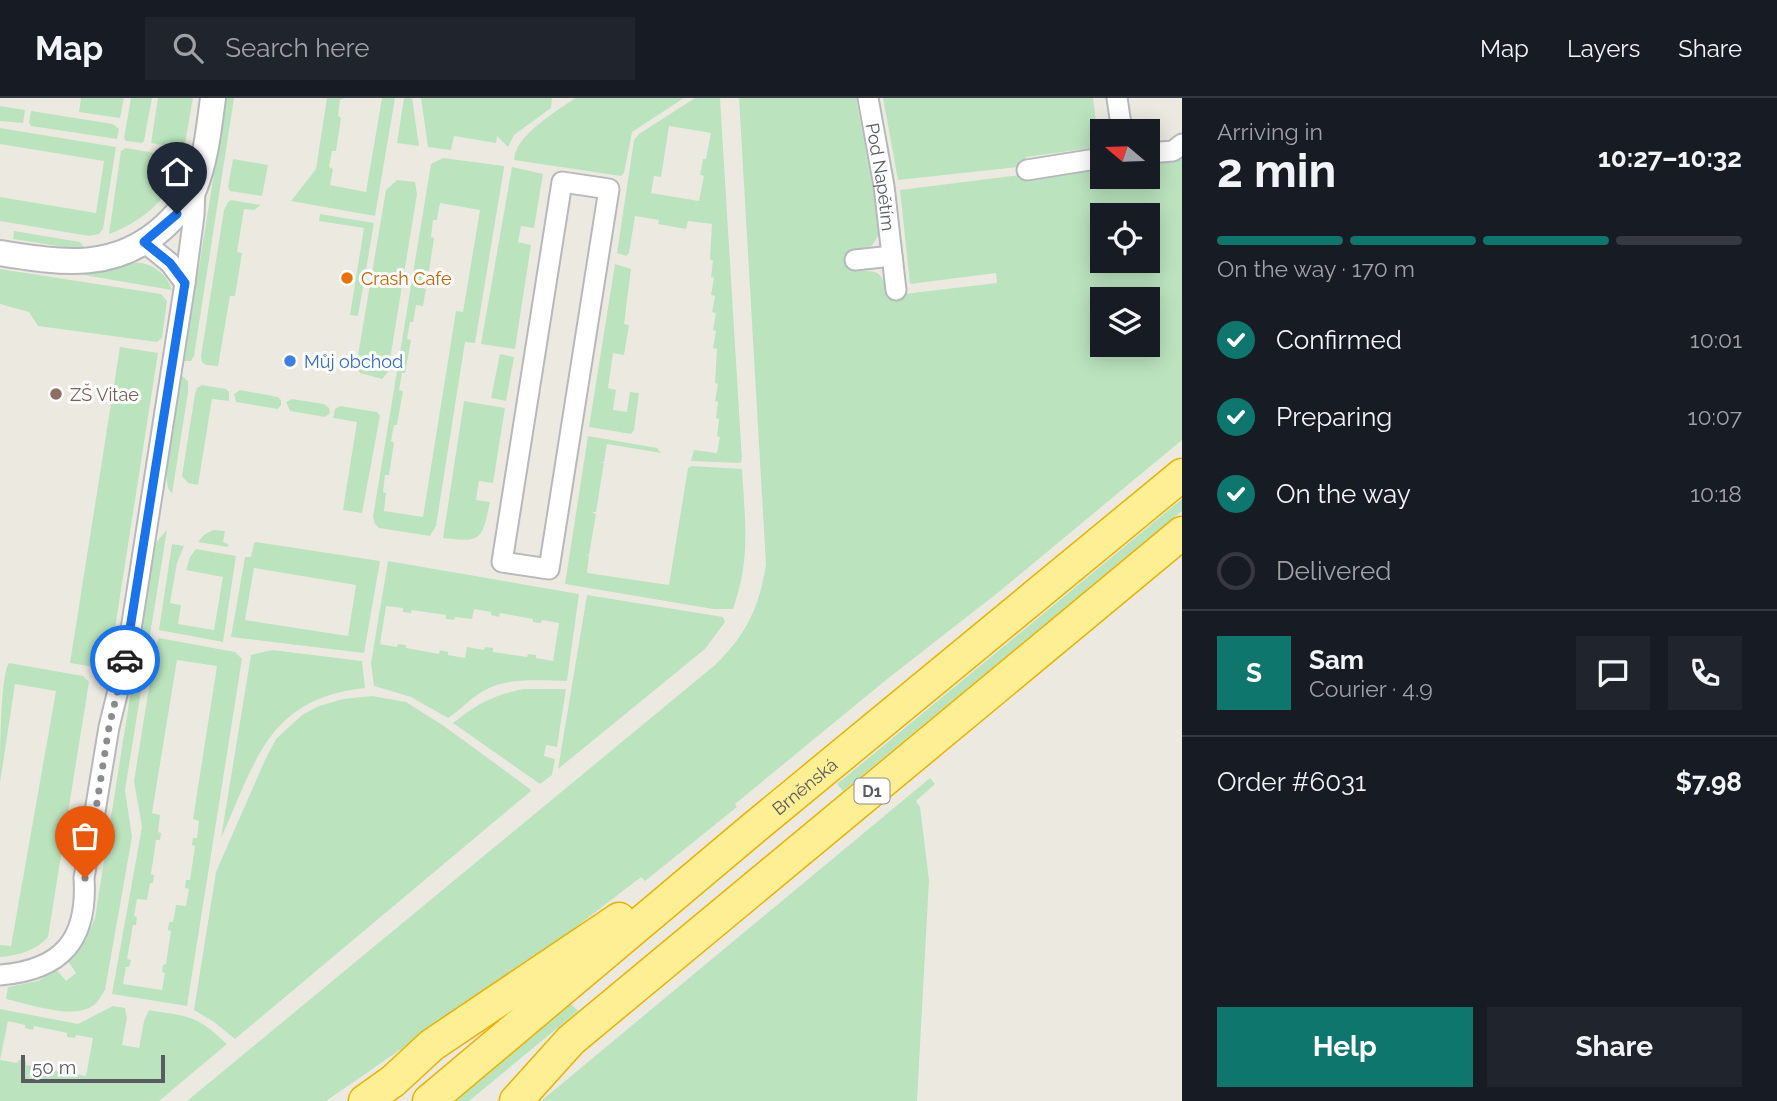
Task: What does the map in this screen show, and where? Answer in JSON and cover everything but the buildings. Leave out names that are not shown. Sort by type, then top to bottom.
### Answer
[{"type":"highway","name":"Brněnská","points":[[429,1101],[756,826],[1182,475]]},
{"type":"highway","name":"D1","points":[[496,1101],[1182,533]]},
{"type":"highway","points":[[365,1101],[393,1081],[432,1045],[756,826]]},
{"type":"highway","points":[[516,1101],[570,1040]]},
{"type":"street","points":[[0,975],[24,973],[59,957],[71,943],[86,904],[85,878],[109,727],[127,654],[185,283],[195,187],[204,156],[214,98]]},
{"type":"street","name":"Pod Napětím","points":[[868,98],[884,186],[896,290]]},
{"type":"street","points":[[1117,98],[1120,119]]},
{"type":"street","points":[[1160,152],[1173,151],[1182,144]]},
{"type":"street","points":[[1027,170],[1090,160]]},
{"type":"street","points":[[562,182],[610,189],[549,569],[502,562],[562,182]]},
{"type":"street","points":[[0,253],[76,262],[106,258],[144,242],[177,214],[195,187]]},
{"type":"street","points":[[144,242],[170,263],[185,283]]},
{"type":"street","name":"Pod Napětím","points":[[855,260],[892,256]]},
{"type":"green space","points":[[81,98],[124,98],[120,118],[79,112]]},
{"type":"green space","points":[[131,98],[152,98],[142,143],[126,141],[124,138]]},
{"type":"green space","points":[[158,98],[193,98],[184,149],[151,143]]},
{"type":"green space","points":[[226,98],[234,98],[194,356],[191,361],[184,361]]},
{"type":"green space","points":[[327,98],[344,98],[340,100],[338,116],[341,118],[336,151],[332,151],[329,167],[333,169],[330,185],[366,192],[382,98],[395,98],[375,216],[291,201],[316,169]]},
{"type":"green space","points":[[404,98],[412,98],[419,146],[397,143]]},
{"type":"green space","points":[[421,98],[552,98],[551,108],[514,135],[508,147],[497,136],[496,143],[454,136],[451,150],[428,147]]},
{"type":"green space","points":[[575,98],[684,98],[632,132],[624,173],[621,176],[514,160],[521,142],[529,133]]},
{"type":"green space","points":[[695,98],[720,98],[742,460],[740,463],[691,461],[694,450],[717,453],[720,437],[717,436],[718,402],[715,401],[718,384],[715,383],[717,349],[713,348],[716,313],[712,312],[715,296],[711,295],[714,278],[711,277],[713,261],[710,259],[712,224],[688,221],[686,229],[635,216],[629,253],[626,256],[617,253],[634,140],[639,134]],"holes":[[[669,126],[711,133],[700,175],[704,176],[699,201],[651,193],[654,176],[661,177]]]},
{"type":"green space","points":[[739,98],[856,98],[879,222],[878,236],[872,246],[850,251],[852,271],[877,273],[883,280],[887,296],[997,283],[996,273],[910,284],[900,190],[1027,174],[1029,180],[1090,171],[1090,189],[1160,189],[1160,162],[1182,159],[1182,440],[1000,591],[735,804],[737,807],[645,881],[641,877],[555,943],[326,1101],[187,1101],[715,665],[743,632],[759,595],[766,565]]},
{"type":"green space","points":[[883,98],[1093,98],[1096,119],[1090,119],[1090,148],[1026,157],[1026,166],[898,180]]},
{"type":"green space","points":[[0,106],[25,110],[23,123],[0,121]]},
{"type":"green space","points":[[31,111],[113,124],[119,129],[117,139],[31,126]]},
{"type":"green space","points":[[0,128],[116,147],[103,229],[99,234],[89,236],[0,221],[0,197],[96,213],[104,161],[0,144]]},
{"type":"green space","points":[[126,148],[183,158],[172,184],[156,205],[134,222],[109,234],[121,151]]},
{"type":"green space","points":[[443,158],[504,168],[475,343],[465,342],[436,526],[430,536],[379,528],[373,517],[431,164]],"holes":[[[440,203],[480,210],[463,312],[456,311],[423,517],[384,511],[385,475],[389,475],[394,443],[391,441],[394,425],[397,425],[403,391],[399,390],[411,340],[407,339],[416,305],[423,306],[426,289],[422,288],[425,271],[429,271],[434,238],[431,237],[433,220],[437,220]]]},
{"type":"green space","points":[[233,159],[268,165],[262,196],[230,191],[228,187]]},
{"type":"green space","points":[[512,167],[543,174],[534,228],[521,226],[518,242],[531,245],[515,349],[481,344]]},
{"type":"green space","points":[[397,180],[415,182],[417,194],[388,372],[382,379],[360,373],[356,367],[386,190]]},
{"type":"green space","points":[[231,200],[261,205],[254,210],[244,209],[237,252],[242,253],[235,296],[230,296],[218,366],[206,365],[201,356],[224,210]]},
{"type":"green space","points":[[320,214],[374,223],[358,316],[350,315],[364,228],[319,221]]},
{"type":"green space","points":[[14,231],[80,242],[85,248],[13,239]]},
{"type":"green space","points":[[131,263],[145,264],[156,269],[166,278],[172,290],[72,273],[101,272]]},
{"type":"green space","points":[[615,264],[631,269],[624,324],[629,325],[624,355],[613,353],[608,388],[616,390],[613,410],[627,412],[630,392],[639,393],[634,430],[631,434],[589,427]]},
{"type":"green space","points":[[0,269],[161,294],[167,301],[162,338],[157,342],[38,326],[29,312],[0,304]]},
{"type":"green space","points":[[120,347],[158,353],[111,654],[97,652],[95,667],[70,663]]},
{"type":"green space","points":[[500,354],[514,357],[506,401],[491,398]]},
{"type":"green space","points":[[181,375],[188,381],[188,392],[172,494],[166,475]]},
{"type":"green space","points":[[202,385],[226,389],[229,392],[229,401],[212,399],[198,485],[188,483],[182,476],[195,394],[197,388]]},
{"type":"green space","points":[[240,390],[278,397],[281,405],[278,409],[236,402],[234,394]]},
{"type":"green space","points":[[292,399],[324,404],[330,413],[325,417],[290,411],[286,402]]},
{"type":"green space","points":[[464,401],[505,408],[493,483],[479,481],[476,500],[490,502],[485,524],[478,536],[466,540],[443,538]]},
{"type":"green space","points":[[340,406],[377,412],[380,416],[362,513],[343,510],[357,422],[333,418],[335,409]]},
{"type":"green space","points":[[588,436],[657,448],[661,453],[607,444],[604,462],[600,462],[604,463],[596,512],[592,512],[596,514],[589,555],[586,554],[589,556],[587,573],[669,585],[688,468],[742,469],[745,556],[733,609],[713,609],[565,584]]},
{"type":"green space","points":[[1182,499],[1182,511],[843,791],[837,784]]},
{"type":"green space","points":[[167,530],[125,790],[132,837],[105,990],[91,1007],[72,1012],[6,999],[8,987],[38,981],[57,970],[66,981],[76,973],[68,961],[86,939],[95,918],[152,558],[157,541]]},
{"type":"green space","points":[[213,530],[225,531],[223,542],[228,544],[228,547],[198,542]]},
{"type":"green space","points":[[254,543],[380,561],[364,653],[231,637],[245,557],[251,557]],"holes":[[[254,568],[356,585],[348,636],[245,620]]]},
{"type":"green space","points":[[172,544],[184,546],[177,563],[170,603],[181,605],[178,624],[214,630],[223,577],[186,570],[196,549],[236,556],[223,642],[159,630]]},
{"type":"green space","points":[[388,561],[579,594],[567,681],[528,680],[498,685],[478,694],[448,718],[411,697],[374,686],[371,663]],"holes":[[[386,606],[403,608],[403,612],[411,613],[412,610],[446,615],[446,619],[454,620],[455,617],[472,619],[474,609],[491,612],[491,615],[499,617],[500,613],[533,619],[533,622],[541,623],[542,620],[559,623],[553,661],[536,658],[536,655],[528,654],[527,657],[493,652],[493,648],[485,647],[484,650],[467,647],[465,658],[448,655],[448,652],[440,650],[439,654],[406,648],[406,645],[398,644],[397,647],[380,644]]]},
{"type":"green space","points":[[587,595],[723,617],[725,622],[705,649],[558,769]]},
{"type":"green space","points":[[159,638],[235,652],[242,659],[187,1006],[112,994],[142,827],[134,781]],"holes":[[[177,660],[217,666],[193,819],[199,821],[197,838],[193,838],[192,845],[195,846],[190,880],[186,880],[185,888],[189,889],[186,906],[176,905],[173,922],[169,922],[168,930],[171,931],[166,964],[163,965],[162,972],[165,973],[162,990],[123,984],[126,967],[129,967],[131,960],[127,959],[133,925],[136,925],[137,917],[134,916],[137,899],[147,900],[150,883],[153,883],[154,875],[151,874],[156,840],[160,840],[161,833],[158,832],[160,815],[152,813]]]},
{"type":"green space","points":[[272,650],[362,661],[365,688],[332,694],[306,705],[286,720],[256,759],[221,838],[251,655]]},
{"type":"green space","points":[[9,663],[83,676],[89,682],[48,937],[26,952],[0,957],[0,945],[11,946],[56,691],[15,684],[0,783],[2,700]]},
{"type":"green space","points":[[524,689],[566,689],[557,747],[546,745],[544,756],[555,759],[552,775],[540,784],[453,723],[486,701]]},
{"type":"green space","points":[[372,696],[406,702],[444,726],[531,791],[235,1039],[194,1010],[216,872],[276,739],[302,715],[319,706],[343,699]]},
{"type":"green space","points":[[930,778],[935,784],[916,801],[920,807],[929,880],[917,1101],[541,1101]]},
{"type":"green space","points":[[571,1004],[578,1011],[469,1101],[454,1101]]},
{"type":"green space","points":[[113,1006],[125,1008],[127,1018],[122,1045],[139,1048],[149,1010],[200,1022],[227,1044],[159,1101],[0,1101],[0,1060],[0,1009],[78,1024]],"holes":[[[8,1021],[33,1030],[34,1026],[67,1033],[67,1037],[75,1038],[76,1035],[93,1038],[86,1076],[68,1073],[69,1070],[61,1068],[60,1071],[26,1065],[26,1061],[19,1060],[17,1063],[0,1060]]]},
{"type":"way so far","points":[[85,878],[109,727],[125,660]]},
{"type":"place","name":"Crash Cafe","points":[[347,278]]},
{"type":"place","name":"Můj obchod","points":[[290,361]]},
{"type":"place","name":"ZŠ Vitae","points":[[56,394]]},
{"type":"route","points":[[125,660],[185,283],[170,263],[144,242],[177,214]]}]
